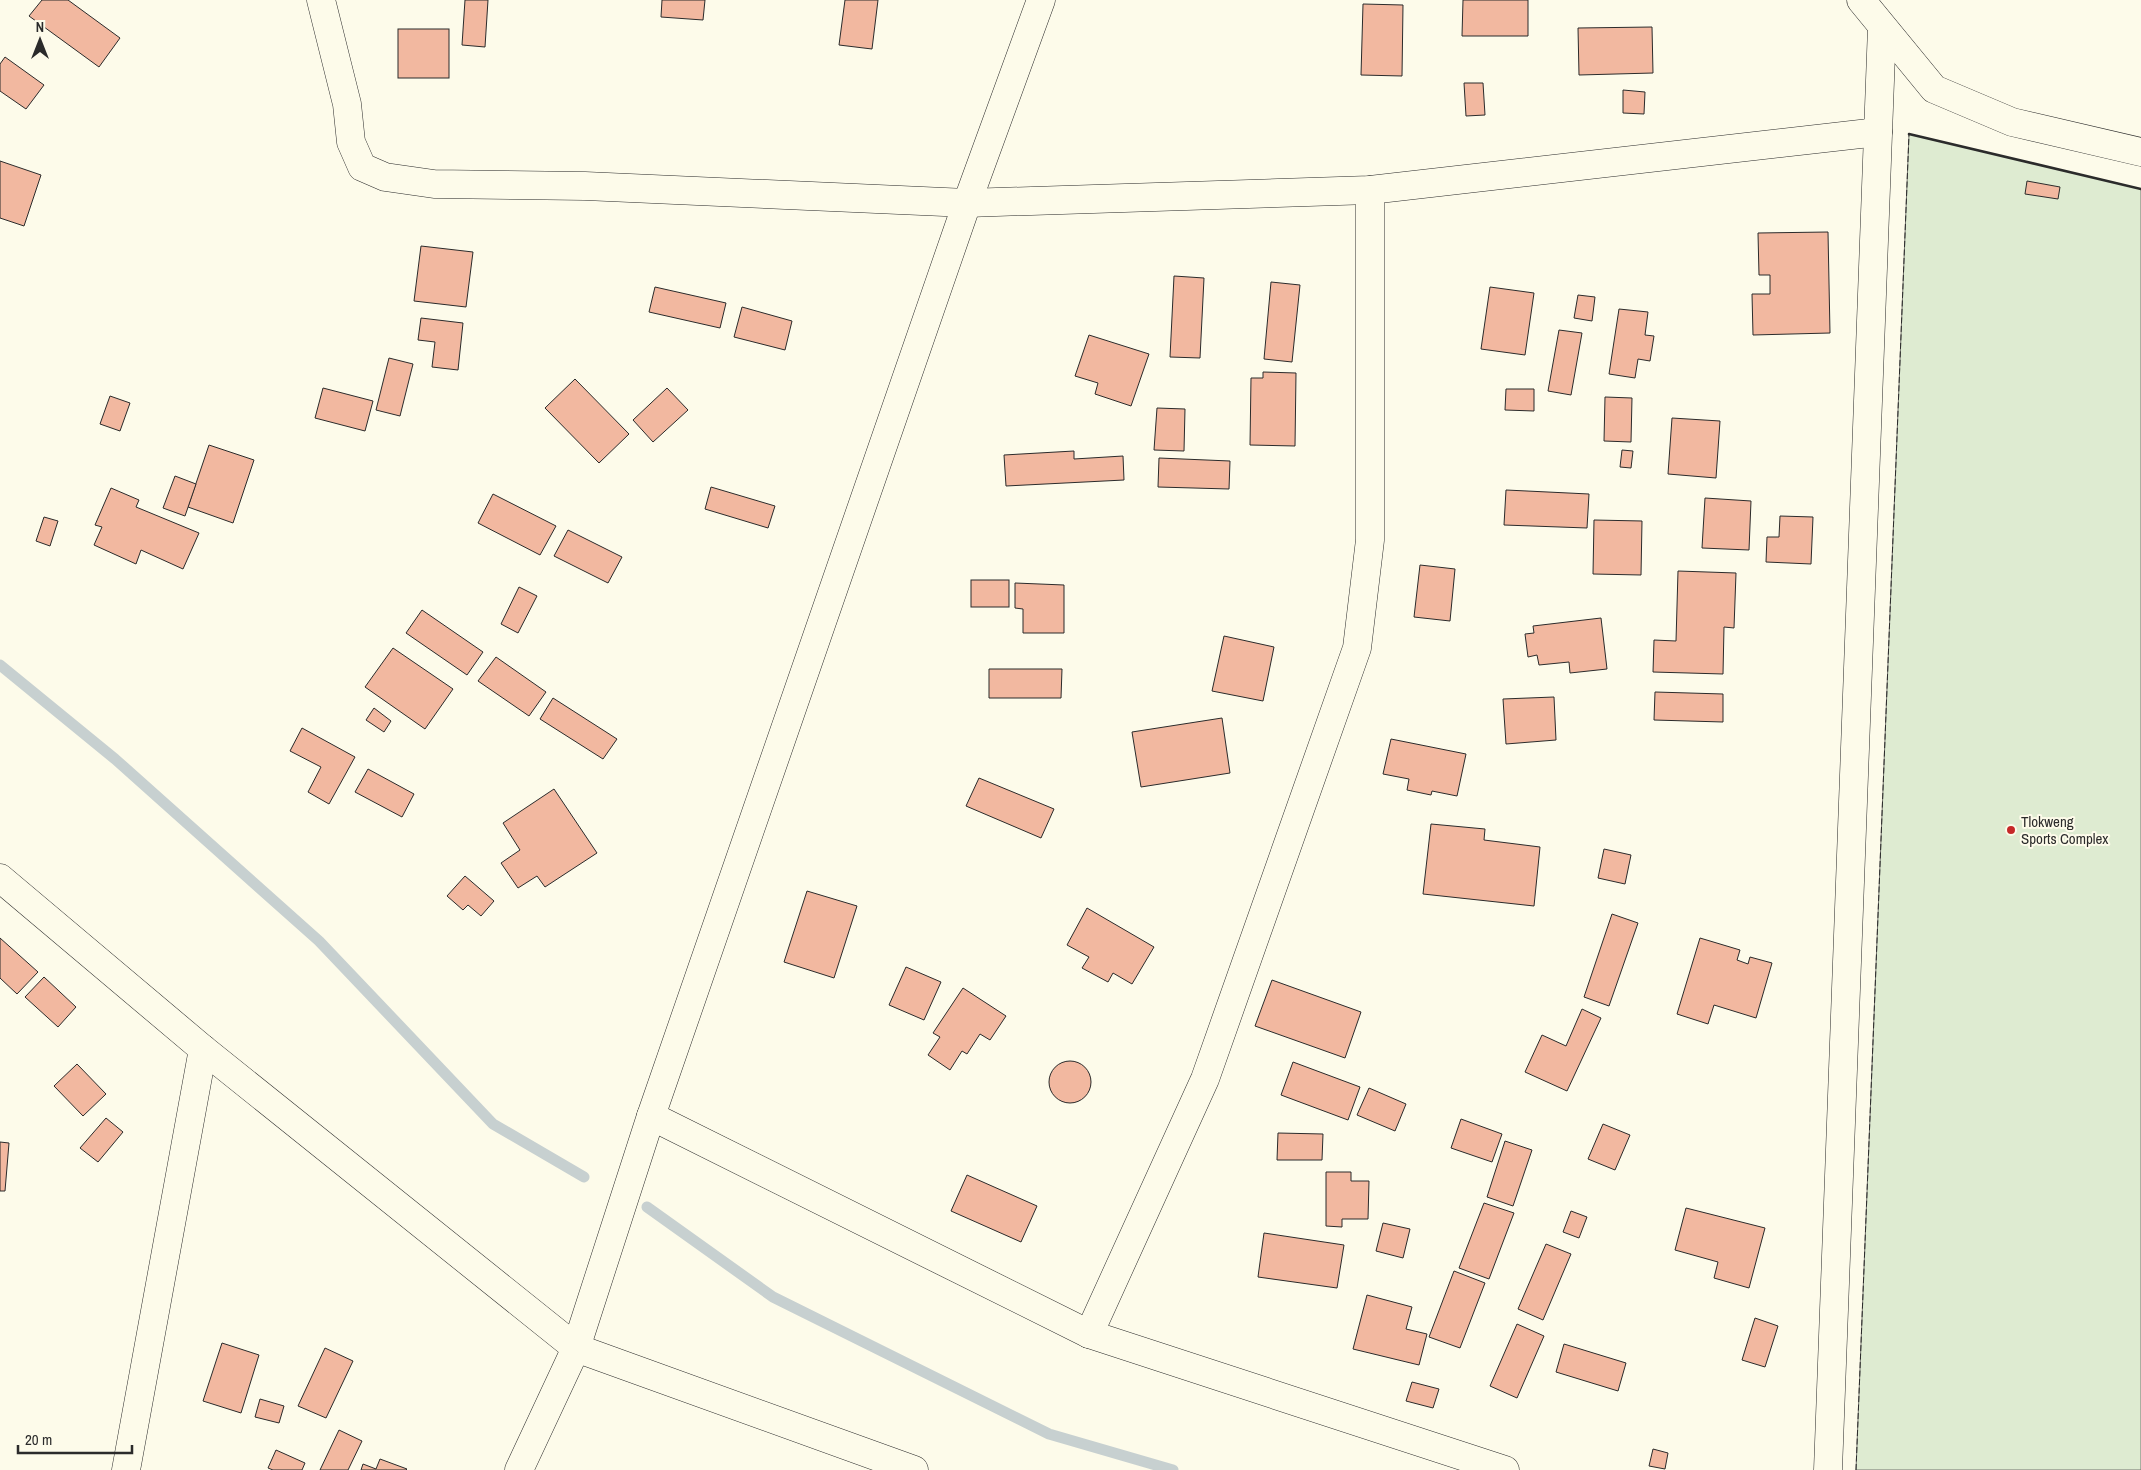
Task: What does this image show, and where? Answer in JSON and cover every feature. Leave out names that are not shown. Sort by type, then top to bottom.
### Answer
[{"type":"street","points":[[321,0],[347,104],[351,142],[362,167],[385,177],[434,184],[585,186],[968,203],[1370,190],[1878,132]]},
{"type":"street","points":[[519,1470],[576,1348],[651,1116],[968,203],[1041,0]]},
{"type":"street","points":[[1861,0],[1934,89],[2012,122],[2141,152]]},
{"type":"street","points":[[1828,1470],[1882,26]]},
{"type":"street","points":[[1089,1334],[1205,1079],[1357,648],[1370,540],[1370,190]]},
{"type":"street","points":[[0,878],[202,1049],[576,1348],[914,1470]]},
{"type":"street","points":[[126,1470],[202,1049]]},
{"type":"street","points":[[651,1116],[1089,1334],[1505,1470]]},
{"type":"green space","name":"Tlokweng Sports Complex","points":[[1909,134],[2141,189],[2141,1470],[1856,1470]]},
{"type":"building","points":[[42,0],[68,0],[120,38],[99,67],[29,16]]},
{"type":"building","points":[[465,0],[488,0],[485,47],[462,45]]},
{"type":"building","points":[[662,0],[705,0],[703,20],[661,17]]},
{"type":"building","points":[[845,0],[878,0],[872,49],[839,45]]},
{"type":"building","points":[[1463,0],[1528,0],[1528,36],[1462,36]]},
{"type":"building","points":[[1363,4],[1403,5],[1402,76],[1361,75]]},
{"type":"building","points":[[1652,27],[1653,73],[1579,75],[1578,28]]},
{"type":"building","points":[[398,29],[449,29],[449,78],[398,78]]},
{"type":"building","points":[[5,57],[44,85],[26,109],[0,91],[0,64]]},
{"type":"building","points":[[1464,83],[1483,83],[1485,115],[1466,116]]},
{"type":"building","points":[[1623,90],[1645,92],[1644,114],[1623,113]]},
{"type":"building","points":[[0,161],[41,175],[24,226],[0,218]]},
{"type":"building","points":[[2027,181],[2060,187],[2058,199],[2025,194]]},
{"type":"building","points":[[1828,232],[1830,333],[1753,335],[1752,294],[1770,294],[1770,275],[1759,275],[1758,233]]},
{"type":"building","points":[[421,246],[473,252],[466,307],[414,301]]},
{"type":"building","points":[[1174,276],[1204,278],[1200,358],[1170,357]]},
{"type":"building","points":[[1271,282],[1300,285],[1292,362],[1264,359]]},
{"type":"building","points":[[655,287],[726,303],[720,328],[649,312]]},
{"type":"building","points":[[1490,287],[1534,293],[1525,355],[1481,349]]},
{"type":"building","points":[[1578,295],[1595,297],[1592,321],[1574,318]]},
{"type":"building","points":[[742,307],[792,321],[785,350],[734,337]]},
{"type":"building","points":[[1619,309],[1648,312],[1645,335],[1654,336],[1650,361],[1638,359],[1635,378],[1609,374]]},
{"type":"building","points":[[421,318],[463,323],[458,370],[432,367],[435,342],[418,340]]},
{"type":"building","points":[[1559,330],[1582,333],[1571,395],[1548,391]]},
{"type":"building","points":[[1089,335],[1149,354],[1131,406],[1095,394],[1098,383],[1075,376]]},
{"type":"building","points":[[389,358],[413,364],[400,416],[376,410]]},
{"type":"building","points":[[1263,372],[1296,373],[1295,446],[1250,445],[1251,378],[1263,378]]},
{"type":"building","points":[[575,379],[629,434],[599,463],[545,408]]},
{"type":"building","points":[[323,388],[373,401],[365,431],[315,418]]},
{"type":"building","points":[[667,388],[688,410],[653,442],[633,420]]},
{"type":"building","points":[[1506,389],[1534,389],[1534,411],[1505,410]]},
{"type":"building","points":[[110,396],[130,403],[120,431],[100,424]]},
{"type":"building","points":[[1605,397],[1632,398],[1631,442],[1604,441]]},
{"type":"building","points":[[1157,408],[1185,409],[1184,451],[1154,450]]},
{"type":"building","points":[[1672,418],[1720,421],[1716,478],[1668,474]]},
{"type":"building","points":[[209,445],[254,460],[233,523],[188,507]]},
{"type":"building","points":[[1622,450],[1633,451],[1631,468],[1620,467]]},
{"type":"building","points":[[1074,451],[1074,459],[1123,456],[1124,480],[1006,486],[1004,455]]},
{"type":"building","points":[[1159,458],[1230,461],[1229,489],[1158,487]]},
{"type":"building","points":[[175,476],[196,484],[185,516],[163,508]]},
{"type":"building","points":[[711,487],[775,506],[768,528],[705,509]]},
{"type":"building","points":[[111,488],[139,500],[136,507],[199,533],[183,569],[141,550],[136,564],[94,545],[102,527],[95,525]]},
{"type":"building","points":[[1506,490],[1589,494],[1587,528],[1504,525]]},
{"type":"building","points":[[493,494],[556,526],[540,555],[478,523]]},
{"type":"building","points":[[1705,498],[1751,501],[1749,550],[1702,548]]},
{"type":"building","points":[[1780,516],[1813,517],[1811,564],[1766,562],[1767,537],[1779,537]]},
{"type":"building","points":[[44,517],[58,521],[50,546],[36,541]]},
{"type":"building","points":[[1594,520],[1642,521],[1641,575],[1593,574]]},
{"type":"building","points":[[568,530],[622,557],[608,583],[554,556]]},
{"type":"building","points":[[1420,565],[1455,569],[1450,621],[1414,617]]},
{"type":"building","points":[[1678,571],[1736,573],[1734,628],[1724,627],[1723,674],[1653,672],[1654,640],[1676,641]]},
{"type":"building","points":[[971,580],[1009,580],[1009,607],[971,607]]},
{"type":"building","points":[[1015,583],[1064,585],[1064,633],[1023,633],[1023,609],[1015,608]]},
{"type":"building","points":[[519,587],[537,596],[518,633],[501,624]]},
{"type":"building","points":[[422,610],[483,652],[467,675],[406,633]]},
{"type":"building","points":[[1601,618],[1607,669],[1570,673],[1569,662],[1539,665],[1537,655],[1528,657],[1525,634],[1534,633],[1533,626]]},
{"type":"building","points":[[1224,636],[1274,647],[1263,701],[1212,691]]},
{"type":"building","points":[[393,648],[453,689],[425,729],[365,687]]},
{"type":"building","points":[[496,657],[546,692],[529,716],[478,681]]},
{"type":"building","points":[[989,669],[1062,669],[1061,698],[989,698]]},
{"type":"building","points":[[1655,692],[1723,694],[1723,722],[1654,720]]},
{"type":"building","points":[[1554,697],[1556,740],[1506,744],[1503,699]]},
{"type":"building","points":[[553,698],[617,739],[603,759],[540,719]]},
{"type":"building","points":[[374,708],[391,721],[384,732],[366,720]]},
{"type":"building","points":[[1222,718],[1230,773],[1141,787],[1132,732]]},
{"type":"building","points":[[302,728],[355,757],[329,804],[308,792],[321,767],[290,751]]},
{"type":"building","points":[[1391,739],[1466,754],[1457,796],[1432,791],[1431,795],[1407,790],[1409,779],[1383,774]]},
{"type":"building","points":[[368,769],[414,794],[402,817],[355,792]]},
{"type":"building","points":[[979,778],[1054,809],[1041,838],[966,806]]},
{"type":"building","points":[[554,789],[597,853],[545,887],[537,876],[518,888],[501,863],[520,850],[503,823]]},
{"type":"building","points":[[1431,824],[1485,829],[1484,840],[1540,847],[1534,906],[1423,894]]},
{"type":"building","points":[[1604,849],[1631,855],[1625,884],[1598,878]]},
{"type":"building","points":[[465,876],[494,901],[481,916],[468,905],[463,910],[447,896]]},
{"type":"building","points":[[807,891],[857,906],[834,978],[784,962]]},
{"type":"building","points":[[1087,908],[1154,947],[1132,984],[1113,973],[1108,982],[1082,968],[1089,957],[1067,945]]},
{"type":"building","points":[[1612,914],[1638,923],[1609,1006],[1584,997]]},
{"type":"building","points":[[0,938],[38,972],[17,994],[0,978]]},
{"type":"building","points":[[1700,938],[1740,950],[1737,960],[1748,964],[1750,957],[1772,963],[1756,1018],[1714,1005],[1708,1024],[1677,1014]]},
{"type":"building","points":[[906,967],[941,982],[924,1020],[889,1005]]},
{"type":"building","points":[[44,977],[76,1007],[58,1027],[25,997]]},
{"type":"building","points":[[1272,980],[1361,1012],[1345,1058],[1255,1026]]},
{"type":"building","points":[[963,988],[1006,1016],[990,1040],[980,1034],[967,1054],[962,1051],[950,1070],[928,1055],[940,1037],[933,1033]]},
{"type":"building","points":[[1582,1009],[1601,1018],[1567,1091],[1525,1072],[1542,1035],[1566,1046]]},
{"type":"building","points":[[1074,1061],[1082,1064],[1088,1070],[1091,1082],[1088,1094],[1082,1100],[1066,1103],[1058,1100],[1052,1094],[1049,1078],[1052,1070],[1058,1064]]},
{"type":"building","points":[[1293,1062],[1360,1087],[1348,1120],[1281,1095]]},
{"type":"building","points":[[77,1064],[106,1094],[83,1116],[54,1086]]},
{"type":"building","points":[[1369,1088],[1406,1104],[1395,1131],[1357,1115]]},
{"type":"building","points":[[106,1118],[123,1132],[98,1162],[80,1148]]},
{"type":"building","points":[[1461,1119],[1502,1134],[1492,1162],[1451,1148]]},
{"type":"building","points":[[1603,1124],[1630,1135],[1615,1170],[1588,1159]]},
{"type":"building","points":[[1278,1133],[1323,1134],[1322,1160],[1277,1160]]},
{"type":"building","points":[[1505,1141],[1532,1150],[1513,1206],[1487,1197]]},
{"type":"building","points":[[0,1142],[9,1143],[5,1191],[0,1191]]},
{"type":"building","points":[[1326,1172],[1351,1172],[1351,1181],[1369,1181],[1368,1219],[1342,1219],[1342,1227],[1326,1226]]},
{"type":"building","points":[[967,1175],[1037,1206],[1021,1242],[951,1211]]},
{"type":"building","points":[[1484,1203],[1514,1213],[1489,1279],[1459,1268]]},
{"type":"building","points":[[1686,1208],[1765,1228],[1749,1288],[1714,1278],[1718,1262],[1675,1250]]},
{"type":"building","points":[[1571,1211],[1587,1217],[1579,1238],[1563,1232]]},
{"type":"building","points":[[1383,1223],[1410,1229],[1403,1258],[1376,1251]]},
{"type":"building","points":[[1264,1233],[1344,1245],[1337,1288],[1258,1277]]},
{"type":"building","points":[[1546,1244],[1571,1254],[1543,1320],[1518,1309]]},
{"type":"building","points":[[1454,1271],[1485,1283],[1460,1348],[1429,1337]]},
{"type":"building","points":[[1367,1295],[1412,1307],[1406,1329],[1427,1334],[1419,1365],[1353,1349]]},
{"type":"building","points":[[1755,1318],[1778,1326],[1765,1367],[1742,1360]]},
{"type":"building","points":[[1517,1324],[1544,1336],[1517,1398],[1490,1386]]},
{"type":"building","points":[[222,1343],[259,1355],[241,1413],[203,1401]]},
{"type":"building","points":[[1564,1344],[1626,1363],[1618,1391],[1556,1372]]},
{"type":"building","points":[[325,1348],[353,1361],[326,1418],[298,1406]]},
{"type":"building","points":[[1412,1382],[1439,1389],[1433,1408],[1406,1401]]},
{"type":"building","points":[[260,1399],[284,1406],[279,1423],[255,1417]]},
{"type":"building","points":[[339,1430],[362,1441],[348,1470],[320,1470]]},
{"type":"building","points":[[1653,1449],[1668,1453],[1665,1469],[1649,1466]]},
{"type":"building","points":[[276,1450],[305,1463],[302,1470],[273,1470],[268,1468]]},
{"type":"building","points":[[380,1459],[407,1469],[361,1470],[363,1464],[376,1469]]},
{"type":"waterway","points":[[0,665],[115,759],[319,941],[493,1124],[584,1177]]},
{"type":"waterway","points":[[647,1207],[773,1297],[1049,1434],[1173,1470]]},
{"type":"fence","points":[[1856,1470],[1909,134]]},
{"type":"wall","points":[[1909,134],[2141,189]]},
{"type":"place","name":"Tlokweng Sports Complex","points":[[2011,830]]}]
